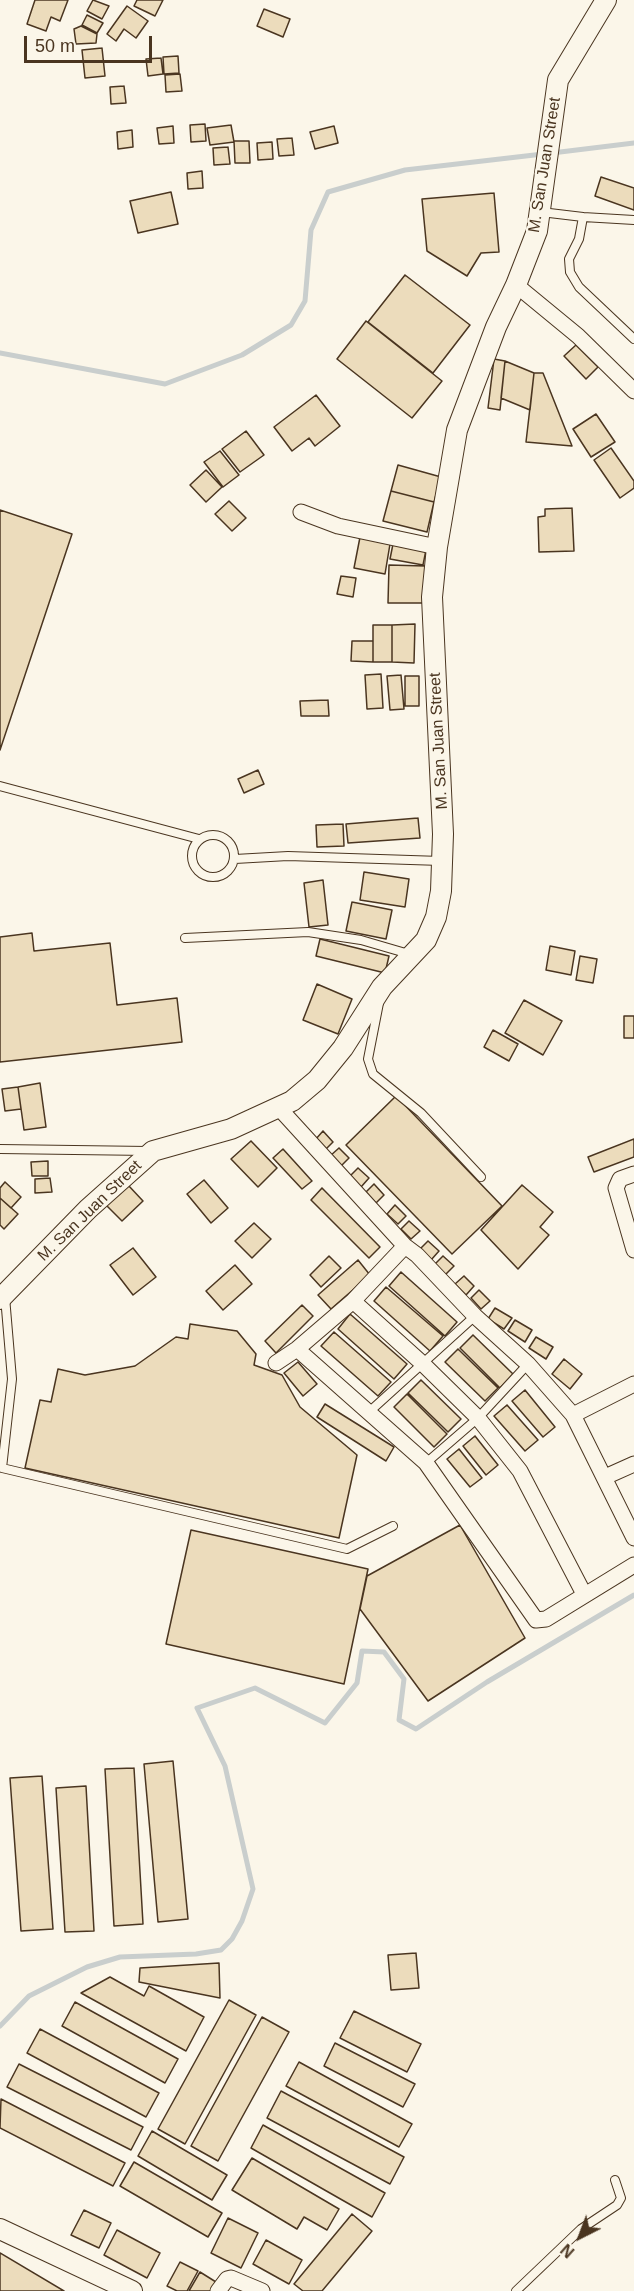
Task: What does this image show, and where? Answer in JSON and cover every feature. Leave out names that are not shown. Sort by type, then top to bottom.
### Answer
[{"type":"street","name":"M. San Juan Street","points":[[2,1297],[88,1209],[153,1151],[231,1129],[292,1101],[317,1080],[343,1048],[382,987],[426,940],[436,917],[443,861],[432,597],[437,547],[457,430],[496,327],[516,285],[541,212],[558,80],[606,0]]},
{"type":"street","points":[[516,285],[578,336],[634,391]]},
{"type":"street","points":[[301,512],[338,526],[437,547]]},
{"type":"street","points":[[279,1108],[405,1246],[417,1255],[475,1316],[528,1364],[573,1415],[634,1538]]},
{"type":"street","points":[[634,1174],[620,1179],[616,1188],[634,1244]]},
{"type":"street","points":[[276,1363],[297,1349],[353,1301],[405,1246]]},
{"type":"street","points":[[353,1301],[423,1364],[478,1418],[520,1472],[584,1594]]},
{"type":"street","points":[[297,1349],[426,1463],[536,1620],[546,1619],[634,1565]]},
{"type":"street","points":[[573,1415],[634,1384]]},
{"type":"street","points":[[605,1477],[634,1464]]},
{"type":"street","points":[[0,2229],[8,2236],[119,2288]]},
{"type":"street","points":[[218,2291],[227,2279],[231,2278],[262,2291]]},
{"type":"lane","points":[[541,212],[634,220]]},
{"type":"lane","points":[[583,217],[579,239],[569,259],[570,272],[579,286],[634,339]]},
{"type":"lane","points":[[0,786],[199,839]]},
{"type":"lane","points":[[207,835],[224,837],[230,843],[235,859],[232,867],[219,877],[202,875],[196,870],[192,854],[199,839],[207,835]]},
{"type":"lane","points":[[235,859],[288,856],[443,861]]},
{"type":"lane","points":[[185,938],[308,932],[361,940],[414,955]]},
{"type":"lane","points":[[382,987],[368,1059],[373,1074],[421,1113],[481,1176]]},
{"type":"lane","points":[[0,1149],[153,1151]]},
{"type":"lane","points":[[2,1297],[12,1379],[2,1468],[347,1549],[393,1526]]},
{"type":"lane","points":[[369,1412],[475,1316]]},
{"type":"lane","points":[[426,1463],[478,1418],[528,1364]]},
{"type":"lane","points":[[516,2291],[581,2229],[617,2205],[621,2198],[615,2180]]},
{"type":"building","points":[[35,0],[68,0],[60,21],[51,17],[46,31],[27,24]]},
{"type":"building","points":[[93,0],[109,6],[102,19],[87,11]]},
{"type":"building","points":[[137,0],[163,0],[155,16],[134,6]]},
{"type":"building","points":[[127,6],[148,21],[136,38],[124,29],[116,41],[107,34]]},
{"type":"building","points":[[264,9],[290,19],[283,37],[257,26]]},
{"type":"building","points":[[87,15],[103,23],[97,33],[82,25]]},
{"type":"building","points":[[81,26],[97,34],[96,43],[76,44],[74,29]]},
{"type":"building","points":[[102,48],[105,76],[85,78],[82,50]]},
{"type":"building","points":[[178,56],[179,73],[164,74],[163,57]]},
{"type":"building","points":[[161,58],[163,74],[148,76],[146,59]]},
{"type":"building","points":[[180,74],[182,91],[166,92],[165,75]]},
{"type":"building","points":[[124,86],[126,103],[111,104],[110,87]]},
{"type":"building","points":[[205,124],[206,141],[191,142],[190,125]]},
{"type":"building","points":[[231,125],[234,142],[210,145],[207,128]]},
{"type":"building","points":[[173,126],[174,143],[159,144],[157,128]]},
{"type":"building","points":[[334,126],[338,143],[315,149],[310,132]]},
{"type":"building","points":[[132,130],[133,147],[118,149],[117,132]]},
{"type":"building","points":[[292,138],[294,155],[279,156],[277,139]]},
{"type":"building","points":[[234,141],[249,141],[250,163],[235,163]]},
{"type":"building","points":[[272,142],[273,159],[258,160],[257,143]]},
{"type":"building","points":[[228,147],[230,164],[214,165],[213,148]]},
{"type":"building","points":[[202,171],[203,188],[188,189],[187,173]]},
{"type":"building","points":[[601,177],[634,188],[634,210],[595,196]]},
{"type":"building","points":[[171,192],[178,224],[138,233],[130,201]]},
{"type":"building","points":[[494,193],[499,252],[481,253],[467,276],[427,251],[422,199]]},
{"type":"building","points":[[405,275],[470,325],[433,373],[368,322]]},
{"type":"building","points":[[366,321],[442,381],[412,418],[337,359]]},
{"type":"building","points":[[576,345],[598,367],[586,379],[564,356]]},
{"type":"building","points":[[494,359],[505,361],[500,410],[488,408]]},
{"type":"building","points":[[505,361],[534,373],[530,410],[501,398]]},
{"type":"building","points":[[534,373],[543,373],[572,446],[526,442]]},
{"type":"building","points":[[316,395],[340,426],[315,446],[309,438],[292,451],[274,427]]},
{"type":"building","points":[[596,414],[615,442],[591,457],[573,429]]},
{"type":"building","points":[[246,431],[264,455],[240,472],[222,449]]},
{"type":"building","points":[[611,448],[634,481],[634,488],[620,498],[594,460]]},
{"type":"building","points":[[220,451],[239,475],[223,487],[204,462]]},
{"type":"building","points":[[398,465],[441,477],[434,502],[391,491]]},
{"type":"building","points":[[206,470],[222,487],[206,502],[190,485]]},
{"type":"building","points":[[391,491],[434,502],[427,532],[383,521]]},
{"type":"building","points":[[229,501],[246,518],[232,531],[215,514]]},
{"type":"building","points":[[572,508],[574,551],[539,552],[538,517],[545,516],[545,509]]},
{"type":"building","points":[[0,510],[72,534],[0,750]]},
{"type":"building","points":[[361,532],[391,538],[385,574],[354,568]]},
{"type":"building","points":[[394,539],[427,545],[423,565],[390,559]]},
{"type":"building","points":[[389,565],[425,566],[424,603],[388,603]]},
{"type":"building","points":[[341,576],[356,578],[353,597],[337,594]]},
{"type":"building","points":[[415,624],[414,663],[392,662],[392,625]]},
{"type":"building","points":[[373,625],[392,625],[392,662],[373,662]]},
{"type":"building","points":[[352,641],[373,641],[373,662],[351,661]]},
{"type":"building","points":[[381,674],[383,708],[367,709],[365,675]]},
{"type":"building","points":[[401,675],[404,709],[390,710],[387,676]]},
{"type":"building","points":[[405,676],[419,676],[419,706],[405,706]]},
{"type":"building","points":[[328,700],[329,716],[301,716],[300,701]]},
{"type":"building","points":[[258,770],[264,784],[244,793],[238,779]]},
{"type":"building","points":[[418,818],[420,838],[348,843],[346,824]]},
{"type":"building","points":[[343,824],[344,846],[317,847],[316,825]]},
{"type":"building","points":[[364,872],[409,879],[405,907],[360,900]]},
{"type":"building","points":[[323,880],[328,925],[309,927],[304,883]]},
{"type":"building","points":[[352,902],[392,910],[386,939],[346,931]]},
{"type":"building","points":[[32,933],[34,951],[110,943],[117,1005],[177,998],[182,1042],[0,1062],[0,937]]},
{"type":"building","points":[[320,939],[389,956],[385,973],[316,956]]},
{"type":"building","points":[[550,946],[575,951],[571,975],[546,970]]},
{"type":"building","points":[[580,956],[597,959],[593,983],[576,980]]},
{"type":"building","points":[[317,984],[352,999],[338,1034],[303,1020]]},
{"type":"building","points":[[524,1000],[562,1021],[543,1055],[505,1033]]},
{"type":"building","points":[[624,1016],[634,1016],[634,1038],[624,1038]]},
{"type":"building","points":[[493,1030],[518,1044],[509,1061],[484,1047]]},
{"type":"building","points":[[40,1083],[46,1127],[24,1130],[18,1087]]},
{"type":"building","points":[[18,1087],[21,1109],[5,1111],[2,1089]]},
{"type":"building","points":[[396,1096],[502,1206],[452,1254],[346,1145]]},
{"type":"building","points":[[323,1131],[333,1142],[325,1150],[315,1140]]},
{"type":"building","points":[[634,1139],[634,1157],[594,1172],[588,1157]]},
{"type":"building","points":[[251,1141],[277,1168],[258,1187],[231,1159]]},
{"type":"building","points":[[339,1148],[349,1158],[341,1166],[330,1156]]},
{"type":"building","points":[[283,1149],[312,1181],[302,1189],[273,1158]]},
{"type":"building","points":[[48,1161],[48,1176],[32,1176],[31,1162]]},
{"type":"building","points":[[358,1168],[369,1178],[361,1187],[350,1176]]},
{"type":"building","points":[[50,1178],[52,1192],[35,1193],[35,1179]]},
{"type":"building","points":[[204,1180],[228,1208],[211,1223],[187,1194]]},
{"type":"building","points":[[5,1182],[21,1197],[11,1208],[0,1198],[0,1188]]},
{"type":"building","points":[[374,1184],[384,1195],[376,1203],[366,1192]]},
{"type":"building","points":[[128,1185],[143,1201],[122,1221],[106,1205]]},
{"type":"building","points":[[522,1185],[553,1212],[540,1227],[549,1235],[518,1269],[481,1230]]},
{"type":"building","points":[[322,1188],[380,1247],[369,1258],[311,1200]]},
{"type":"building","points":[[0,1198],[18,1214],[4,1229],[0,1225]]},
{"type":"building","points":[[395,1205],[406,1216],[398,1224],[387,1214]]},
{"type":"building","points":[[409,1221],[420,1231],[411,1239],[401,1229]]},
{"type":"building","points":[[254,1223],[271,1239],[252,1258],[235,1241]]},
{"type":"building","points":[[428,1241],[439,1251],[431,1260],[420,1249]]},
{"type":"building","points":[[133,1248],[156,1277],[133,1295],[110,1265]]},
{"type":"building","points":[[329,1256],[341,1268],[321,1287],[310,1275]]},
{"type":"building","points":[[443,1256],[454,1266],[445,1275],[435,1264]]},
{"type":"building","points":[[358,1260],[370,1275],[331,1309],[318,1295]]},
{"type":"building","points":[[235,1265],[252,1284],[223,1310],[206,1291]]},
{"type":"building","points":[[401,1272],[457,1322],[445,1336],[389,1286]]},
{"type":"building","points":[[464,1276],[474,1286],[466,1295],[455,1284]]},
{"type":"building","points":[[386,1287],[443,1336],[430,1351],[374,1301]]},
{"type":"building","points":[[479,1290],[490,1301],[481,1309],[471,1298]]},
{"type":"building","points":[[302,1305],[313,1316],[276,1353],[265,1341]]},
{"type":"building","points":[[495,1308],[512,1318],[504,1329],[488,1319]]},
{"type":"building","points":[[350,1314],[407,1364],[394,1379],[338,1329]]},
{"type":"building","points":[[515,1320],[532,1330],[525,1342],[508,1331]]},
{"type":"building","points":[[190,1324],[237,1331],[256,1354],[254,1365],[282,1375],[300,1407],[357,1455],[339,1538],[25,1468],[40,1400],[51,1402],[58,1369],[85,1375],[135,1366],[176,1337],[188,1339]]},
{"type":"building","points":[[334,1332],[391,1382],[378,1396],[321,1346]]},
{"type":"building","points":[[473,1335],[513,1374],[500,1388],[460,1348]]},
{"type":"building","points":[[536,1337],[553,1347],[546,1359],[529,1348]]},
{"type":"building","points":[[458,1349],[498,1388],[485,1401],[445,1362]]},
{"type":"building","points":[[564,1359],[582,1374],[570,1389],[552,1374]]},
{"type":"building","points":[[298,1362],[317,1384],[303,1396],[284,1373]]},
{"type":"building","points":[[421,1380],[461,1419],[448,1432],[408,1393]]},
{"type":"building","points":[[525,1390],[555,1427],[543,1437],[512,1401]]},
{"type":"building","points":[[407,1394],[447,1434],[434,1447],[394,1407]]},
{"type":"building","points":[[325,1404],[394,1447],[386,1461],[317,1417]]},
{"type":"building","points":[[507,1405],[538,1440],[525,1451],[494,1416]]},
{"type":"building","points":[[475,1436],[498,1465],[486,1475],[463,1446]]},
{"type":"building","points":[[459,1449],[482,1478],[470,1487],[447,1459]]},
{"type":"building","points":[[460,1525],[525,1638],[428,1701],[360,1609],[367,1576]]},
{"type":"building","points":[[191,1530],[368,1569],[344,1684],[166,1644]]},
{"type":"building","points":[[173,1761],[188,1919],[158,1922],[144,1764]]},
{"type":"building","points":[[134,1768],[143,1924],[114,1926],[105,1769]]},
{"type":"building","points":[[42,1776],[53,1929],[21,1931],[10,1778]]},
{"type":"building","points":[[86,1786],[94,1931],[65,1932],[56,1788]]},
{"type":"building","points":[[416,1953],[419,1988],[391,1990],[388,1955]]},
{"type":"building","points":[[219,1963],[220,1998],[139,1982],[140,1968]]},
{"type":"building","points":[[110,1977],[144,1996],[149,1986],[204,2017],[186,2051],[81,1993]]},
{"type":"building","points":[[229,2000],[256,2015],[185,2144],[158,2129]]},
{"type":"building","points":[[75,2002],[178,2059],[165,2083],[62,2026]]},
{"type":"building","points":[[354,2011],[421,2044],[407,2072],[340,2038]]},
{"type":"building","points":[[262,2017],[289,2032],[218,2161],[191,2146]]},
{"type":"building","points":[[40,2029],[159,2093],[146,2117],[27,2053]]},
{"type":"building","points":[[335,2043],[415,2084],[403,2107],[324,2066]]},
{"type":"building","points":[[299,2062],[412,2124],[399,2147],[286,2086]]},
{"type":"building","points":[[19,2064],[143,2127],[131,2150],[7,2087]]},
{"type":"building","points":[[281,2091],[404,2157],[390,2184],[267,2118]]},
{"type":"building","points":[[1,2099],[125,2163],[113,2186],[0,2128]]},
{"type":"building","points":[[263,2125],[385,2193],[372,2217],[251,2148]]},
{"type":"building","points":[[152,2131],[227,2175],[212,2200],[138,2156]]},
{"type":"building","points":[[252,2158],[339,2209],[327,2230],[304,2217],[297,2229],[232,2190]]},
{"type":"building","points":[[134,2162],[222,2213],[208,2237],[120,2186]]},
{"type":"building","points":[[84,2210],[111,2223],[99,2248],[71,2235]]},
{"type":"building","points":[[352,2214],[372,2231],[322,2291],[303,2291],[294,2284]]},
{"type":"building","points":[[228,2218],[258,2233],[241,2268],[211,2253]]},
{"type":"building","points":[[117,2230],[160,2253],[147,2278],[104,2255]]},
{"type":"building","points":[[266,2240],[302,2260],[289,2284],[253,2264]]},
{"type":"building","points":[[0,2253],[64,2291],[0,2291]]},
{"type":"building","points":[[180,2262],[198,2271],[187,2291],[177,2291],[167,2286]]},
{"type":"building","points":[[200,2272],[216,2282],[211,2291],[189,2291]]},
{"type":"waterway","points":[[552,153],[634,143]]},
{"type":"waterway","points":[[0,353],[165,384],[242,355],[291,325],[305,301],[311,230],[328,192],[405,170],[543,154]]},
{"type":"waterway","points":[[0,2026],[29,1996],[87,1967],[120,1957],[196,1954],[221,1950],[232,1939],[242,1921],[253,1889],[225,1766],[197,1708],[255,1688],[325,1723],[357,1683],[362,1651],[384,1652],[404,1679],[399,1720],[416,1729],[487,1682],[634,1595]]}]
